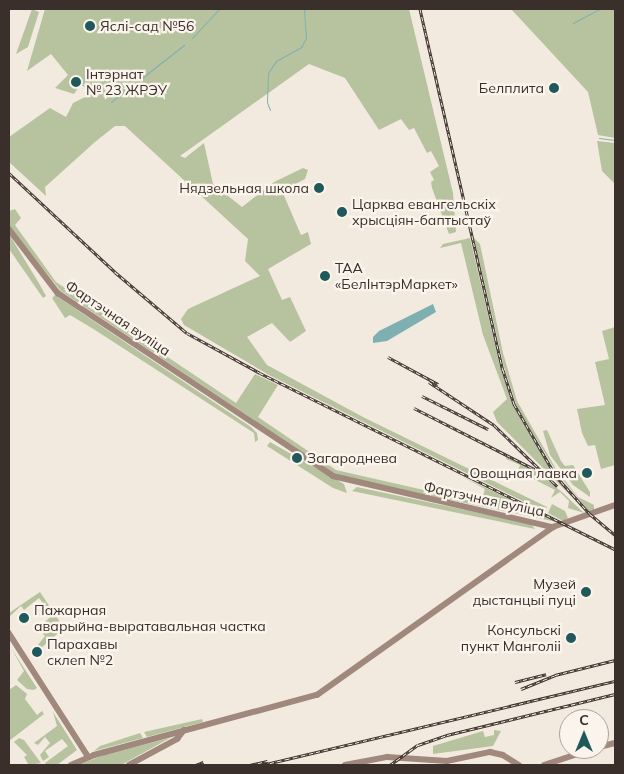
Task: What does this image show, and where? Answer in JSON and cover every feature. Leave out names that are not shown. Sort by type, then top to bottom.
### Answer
[{"type":"street","name":"Фартэчная вуліца","points":[[9,229],[58,293],[333,476],[553,527]]},
{"type":"street","points":[[553,527],[615,505]]},
{"type":"street","name":"Фартэчная вуліца","points":[[71,765],[91,756],[317,695],[553,527]]},
{"type":"street","points":[[9,634],[91,756]]},
{"type":"street","points":[[129,765],[177,739],[184,730]]},
{"type":"street","points":[[345,765],[387,757],[446,761],[490,752],[503,755],[519,765]]},
{"type":"street","points":[[544,765],[562,759]]},
{"type":"green space","points":[[32,9],[39,12],[28,47],[16,54]]},
{"type":"green space","points":[[45,9],[409,9],[453,193],[456,232],[449,234],[432,188],[431,182],[434,180],[430,172],[439,166],[431,151],[427,153],[414,128],[409,130],[401,119],[379,130],[345,78],[309,64],[180,156],[185,158],[204,143],[213,184],[242,207],[274,182],[303,168],[308,170],[305,179],[282,191],[301,235],[308,232],[311,244],[268,269],[282,300],[290,297],[306,331],[290,342],[272,323],[247,337],[267,365],[363,417],[547,507],[545,512],[269,375],[184,325],[181,319],[188,309],[260,276],[245,261],[248,239],[125,126],[115,126],[95,142],[45,187],[46,196],[9,162],[9,137],[50,108],[66,117],[73,103],[91,94],[93,90],[80,85],[74,94],[55,88],[68,75],[51,54],[27,71]]},
{"type":"green space","points":[[511,9],[615,9],[615,138],[598,135],[588,92]]},
{"type":"green space","points":[[597,141],[615,143],[615,184],[602,171]]},
{"type":"green space","points":[[15,209],[21,218],[15,225],[56,282],[236,403],[255,374],[278,385],[258,417],[336,470],[481,503],[485,489],[463,477],[557,522],[349,479],[332,472],[61,291],[9,227],[9,211]]},
{"type":"green space","points":[[9,234],[46,296],[43,298],[9,249]]},
{"type":"green space","points":[[470,238],[499,362],[513,406],[555,477],[587,512],[497,422],[493,412],[507,399],[483,335],[461,243],[440,248],[443,244]]},
{"type":"green space","points":[[474,238],[480,244],[503,353],[517,401],[556,469],[578,497],[594,505],[594,510],[589,511],[557,473],[517,407],[504,367]]},
{"type":"green space","points":[[55,295],[251,427],[257,433],[258,440],[255,442],[254,433],[95,330],[70,315],[65,318],[52,298]]},
{"type":"green space","points":[[615,327],[615,465],[601,469],[595,445],[588,446],[582,433],[577,409],[605,405],[595,362],[609,359],[602,331]]},
{"type":"green space","points":[[547,430],[561,461],[565,466],[573,465],[590,492],[590,497],[573,485],[550,455],[543,431]]},
{"type":"green space","points":[[270,442],[344,484],[347,493],[333,488],[267,446]]},
{"type":"green space","points":[[507,456],[540,474],[584,513],[568,508],[569,501],[560,492],[551,498],[555,490],[518,471],[520,465],[506,459]]},
{"type":"green space","points":[[357,487],[531,524],[535,529],[352,491]]},
{"type":"green space","points":[[552,504],[565,511],[568,518],[563,521],[548,513]]},
{"type":"green space","points":[[40,592],[64,628],[41,648],[37,646],[45,636],[38,629],[52,615],[39,598],[24,610],[21,606],[9,617],[9,613]]},
{"type":"green space","points":[[11,648],[37,688],[34,690],[27,689],[17,680],[24,671]]},
{"type":"green space","points":[[16,685],[27,694],[25,699],[37,715],[42,711],[44,714],[9,741],[9,690]]},
{"type":"green space","points":[[53,712],[77,750],[57,765],[46,765],[45,763],[68,746],[62,739],[45,751],[49,757],[43,761],[40,755],[50,743],[45,737],[38,745],[34,743],[57,726]]},
{"type":"green space","points":[[202,719],[203,722],[147,737],[144,732]]},
{"type":"green space","points":[[494,730],[501,731],[493,746],[433,754],[433,746],[483,731],[485,737],[494,735]]},
{"type":"green space","points":[[140,733],[143,738],[94,751],[100,746]]},
{"type":"green space","points":[[19,738],[24,740],[41,763],[29,765],[24,757],[27,755],[14,742]]},
{"type":"green space","points":[[170,738],[123,764],[78,765],[104,755]]},
{"type":"water","points":[[433,304],[436,312],[387,341],[373,343],[373,337],[379,331]]},
{"type":"waterway","points":[[192,38],[219,9]]},
{"type":"waterway","points":[[270,110],[267,102],[268,73],[276,61],[301,47],[306,38],[304,9]]},
{"type":"waterway","points":[[573,23],[599,9]]},
{"type":"waterway","points":[[111,102],[184,45]]},
{"type":"waterway","points":[[599,138],[615,140]]},
{"type":"railway","points":[[420,9],[503,370],[514,404],[556,476],[590,514],[615,535]]},
{"type":"railway","points":[[9,173],[115,272],[187,333],[260,373],[615,549]]},
{"type":"railway","points":[[388,357],[438,384]]},
{"type":"railway","points":[[429,382],[494,425],[557,486]]},
{"type":"railway","points":[[422,396],[488,429]]},
{"type":"railway","points":[[414,408],[534,469]]},
{"type":"railway","points":[[521,689],[555,675],[615,660]]},
{"type":"railway","points":[[515,682],[546,674]]},
{"type":"railway","points":[[262,765],[615,681]]},
{"type":"railway","points":[[390,765],[418,745],[447,735],[615,694]]},
{"type":"railway","points":[[250,765],[268,761]]},
{"type":"railway","points":[[196,765],[203,762]]},
{"type":"place","name":"Яслі-сад №56","points":[[90,26]]},
{"type":"place","name":"Інтэрнат № 23 ЖРЭУ","points":[[76,82]]},
{"type":"place","name":"Белплита","points":[[554,88]]},
{"type":"place","name":"Нядзельная школа","points":[[319,188]]},
{"type":"place","name":"Царква евангельскіх хрысціян-баптыстаў","points":[[342,212]]},
{"type":"place","name":"ТАА «БелІнтэрМаркет»","points":[[325,276]]},
{"type":"place","name":"Загароднева","points":[[297,458]]},
{"type":"place","name":"Овощная лавка","points":[[587,473]]},
{"type":"place","name":"Музей дыстанцыі пуці","points":[[586,592]]},
{"type":"place","name":"Пажарная аварыйна-выратавальная частка","points":[[24,618]]},
{"type":"place","name":"Консульскі пункт Манголіі","points":[[571,638]]},
{"type":"place","name":"Парахавы склеп №2","points":[[37,652]]}]
